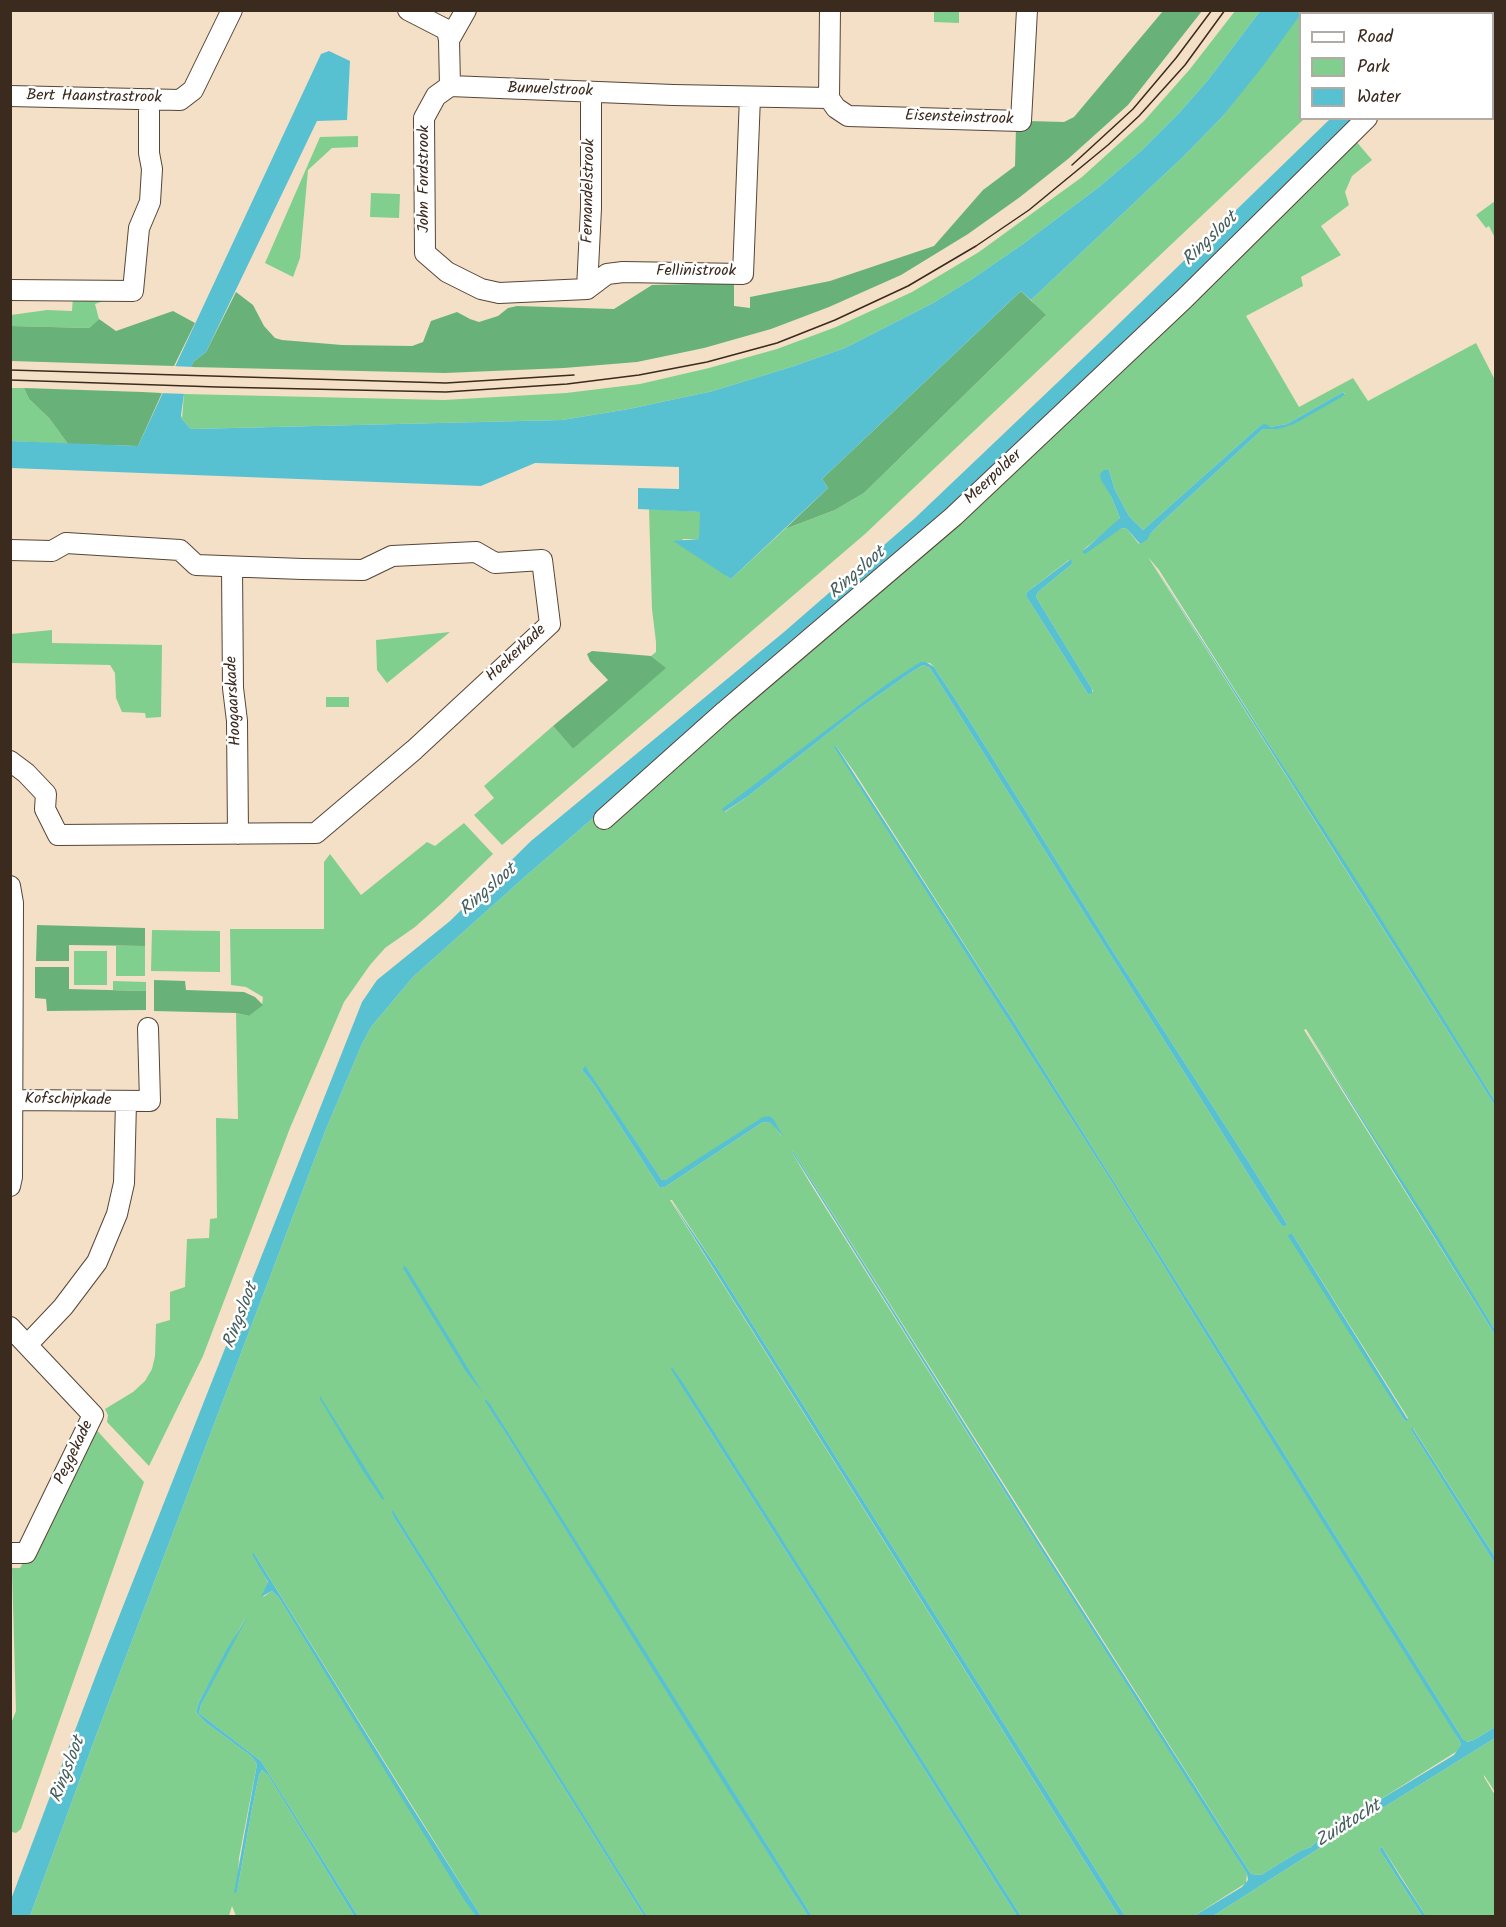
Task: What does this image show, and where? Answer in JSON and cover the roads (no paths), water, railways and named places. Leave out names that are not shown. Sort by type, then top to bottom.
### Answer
[{"type":"street","name":"Bert Haanstrastrook","points":[[10,96],[180,100],[193,90],[232,10]]},
{"type":"street","points":[[408,10],[447,30],[450,86]]},
{"type":"street","points":[[449,40],[466,10]]},
{"type":"street","points":[[829,98],[830,10]]},
{"type":"street","name":"Eisensteinstrook","points":[[829,98],[836,108],[848,116],[1022,121],[1027,10]]},
{"type":"street","name":"Bunuelstrook","points":[[450,86],[829,98]]},
{"type":"street","name":"John Fordstrook","points":[[450,86],[436,96],[424,118],[425,253],[447,272],[481,289],[499,293],[587,289]]},
{"type":"street","name":"Fernandelstrook","points":[[587,289],[591,208],[591,92]]},
{"type":"street","name":"Fellinistrook","points":[[587,289],[607,274],[623,272],[742,279],[750,97]]},
{"type":"street","points":[[10,290],[133,291],[139,228],[150,202],[152,169],[148,153],[149,99]]},
{"type":"street","name":"Meerpolder","points":[[604,819],[725,711],[954,516],[1184,299],[1365,120]]},
{"type":"street","name":"Hoekerkade","points":[[10,550],[51,551],[66,543],[180,550],[196,565],[363,570],[392,556],[476,552],[495,563],[542,560],[550,624],[414,750],[316,833],[58,835],[45,809],[46,794],[26,773],[10,761]]},
{"type":"street","name":"Hoogaarskade","points":[[232,567],[238,834]]},
{"type":"street","points":[[10,886],[13,903],[12,1177],[10,1186]]},
{"type":"street","name":"Kofschipkade","points":[[11,1100],[150,1101],[148,1028]]},
{"type":"street","name":"Kofschipkade","points":[[28,1344],[63,1307],[86,1278],[97,1262],[113,1224],[124,1182],[126,1102]]},
{"type":"street","name":"Peggekade","points":[[10,1553],[26,1553],[93,1415],[28,1344],[11,1330]]},
{"type":"water","points":[[1260,11],[1303,11],[1299,12],[1299,16],[1263,66],[1223,116],[1184,156],[1031,300],[1021,291],[822,479],[828,488],[731,579],[673,541],[699,539],[700,512],[638,509],[638,488],[679,489],[679,467],[535,463],[481,486],[11,468],[11,441],[138,446],[321,54],[329,51],[350,61],[347,120],[317,121],[206,352],[193,362],[181,415],[191,429],[562,420],[629,409],[713,391],[794,366],[845,348],[933,303],[1023,244],[1099,187],[1141,151],[1208,80]]},
{"type":"water","name":"Ringsloot","points":[[1329,120],[1360,120],[970,494],[528,874],[413,977],[371,1027],[326,1129],[30,1916],[11,1916],[10,1902],[99,1667],[362,1002],[377,980],[450,921],[531,841],[784,632],[914,519]]},
{"type":"water","points":[[1343,392],[1345,395],[1294,424],[1279,429],[1263,429],[1162,522],[1147,540],[1140,544],[1127,529],[1122,528],[1085,554],[1082,552],[1120,518],[1101,480],[1100,474],[1104,470],[1109,470],[1115,490],[1129,516],[1143,530],[1261,425],[1266,424],[1270,427],[1287,424]]},
{"type":"water","points":[[1148,556],[1363,890],[1495,1101],[1495,1106]]},
{"type":"water","points":[[1071,559],[1072,564],[1038,592],[1036,597],[1092,689],[1092,693],[1088,694],[1026,596],[1027,592]]},
{"type":"water","points":[[920,662],[926,662],[934,667],[969,720],[1114,953],[1250,1164],[1287,1224],[1286,1227],[1282,1226],[1265,1201],[930,668],[923,665],[910,673],[859,709],[747,797],[724,812],[722,809],[887,684]]},
{"type":"water","name":"Zuidtocht","points":[[836,746],[1014,1022],[1463,1739],[1467,1742],[1474,1740],[1495,1727],[1495,1738],[1213,1916],[1194,1916],[1242,1887],[1248,1880],[1247,1874],[1029,1531],[793,1151],[1251,1874],[1261,1875],[1300,1851],[1311,1847],[1322,1836],[1454,1755],[1461,1745],[1113,1184],[834,747]]},
{"type":"water","points":[[1305,1029],[1433,1229],[1495,1330],[1495,1335]]},
{"type":"water","points":[[585,1066],[662,1180],[763,1117],[770,1116],[774,1120],[784,1138],[771,1123],[763,1122],[665,1187],[660,1188],[582,1070]]},
{"type":"water","points":[[670,1199],[717,1268],[1125,1916],[1119,1916]]},
{"type":"water","points":[[1290,1233],[1408,1420],[1405,1421],[1288,1236]]},
{"type":"water","points":[[404,1266],[483,1393],[467,1373],[403,1268]]},
{"type":"water","points":[[672,1367],[1021,1916],[1017,1916],[690,1400],[671,1369]]},
{"type":"water","points":[[320,1396],[384,1498],[384,1500],[363,1471]]},
{"type":"water","points":[[486,1399],[812,1916],[808,1916],[719,1776],[485,1401]]},
{"type":"water","points":[[1412,1427],[1495,1557],[1495,1564],[1411,1430]]},
{"type":"water","points":[[391,1510],[393,1511],[647,1916],[644,1916]]},
{"type":"water","points":[[254,1553],[481,1916],[476,1916],[465,1901],[279,1598],[272,1591],[261,1597],[268,1582],[252,1554]]},
{"type":"water","points":[[248,1616],[201,1705],[199,1713],[261,1761],[358,1916],[354,1916],[268,1775],[262,1770],[252,1809],[237,1892],[234,1893],[257,1764],[251,1756],[205,1722],[196,1712],[228,1647]]},
{"type":"water","points":[[1382,1847],[1426,1916],[1422,1916],[1379,1849]]},
{"type":"tram line","points":[[1072,165],[1133,109],[1176,58],[1212,10]]},
{"type":"tram line","points":[[10,380],[446,392],[567,384],[639,375],[707,362],[777,343],[835,320],[908,286],[976,246],[1029,210],[1108,145],[1139,116],[1185,65],[1225,10]]},
{"type":"tram line","points":[[10,370],[446,383],[574,375]]}]
